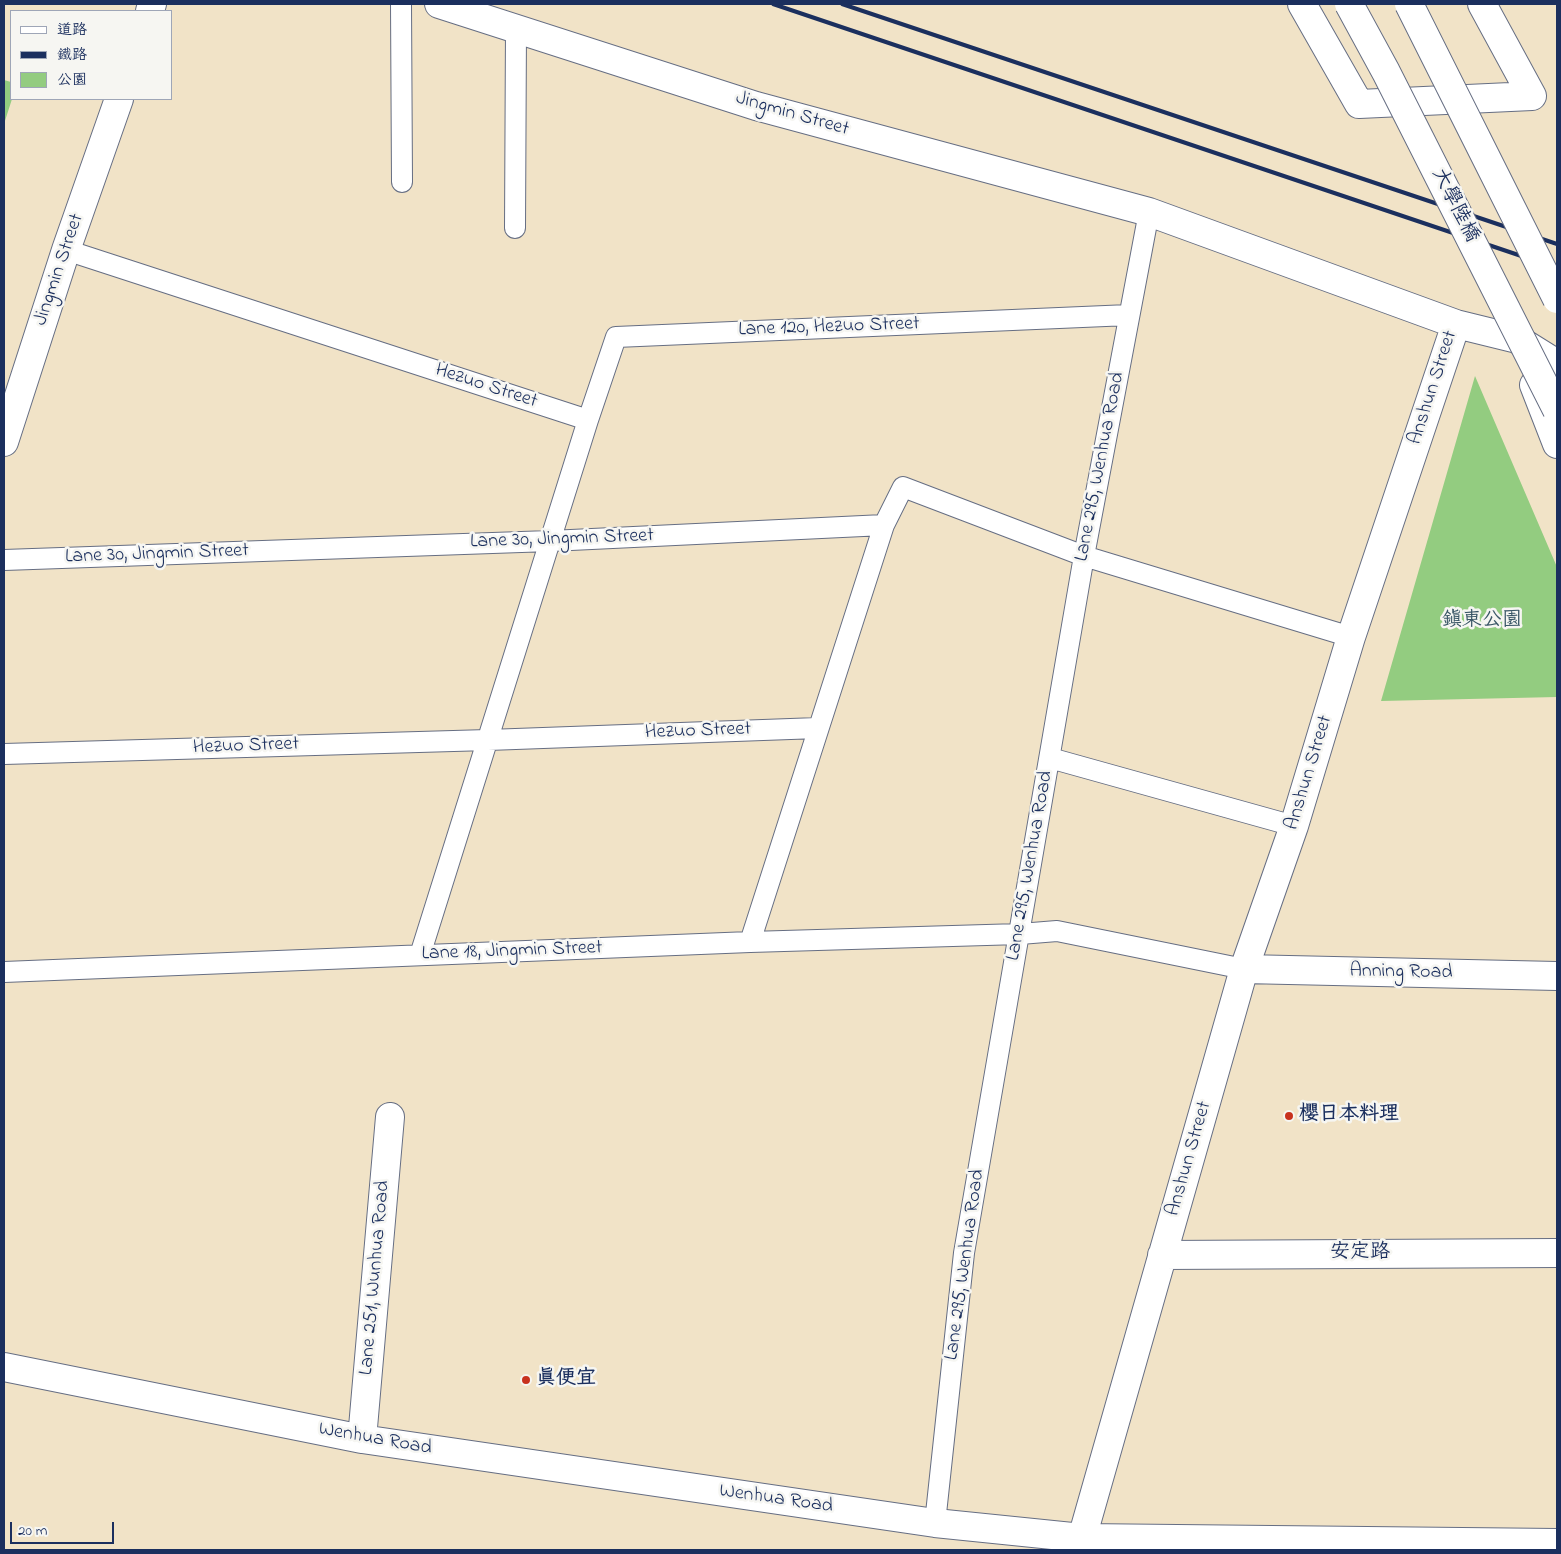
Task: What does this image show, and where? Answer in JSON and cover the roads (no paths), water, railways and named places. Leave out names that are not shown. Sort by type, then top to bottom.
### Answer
[{"type":"street","name":"Jingmin Street","points":[[439,4],[756,106],[1149,212]]},
{"type":"street","points":[[1302,4],[1359,104],[1532,96],[1482,4]]},
{"type":"street","name":"大學陸橋","points":[[1349,4],[1386,72],[1557,410]]},
{"type":"street","points":[[1409,4],[1557,299]]},
{"type":"street","name":"Jingmin Street","points":[[4,442],[66,250],[119,100]]},
{"type":"street","name":"Anshun Street","points":[[1082,1544],[1244,969],[1294,826],[1351,637],[1456,324],[1149,212]]},
{"type":"street","points":[[1456,324],[1517,339],[1557,364]]},
{"type":"street","points":[[1517,339],[1557,444]]},
{"type":"street","name":"Anning Road","points":[[1244,969],[1557,976]]},
{"type":"street","name":"Lane 251, Wunhua Road","points":[[362,1439],[390,1117]]},
{"type":"street","name":"安定路","points":[[1162,1255],[1557,1253]]},
{"type":"street","name":"Wenhua Road","points":[[4,1367],[362,1439],[1082,1544],[1557,1544]]},
{"type":"lane","points":[[401,4],[402,182]]},
{"type":"lane","points":[[515,228],[516,29]]},
{"type":"lane","name":"Lane 295, Wenhua Road","points":[[935,1523],[964,1253],[1084,556],[1149,212]]},
{"type":"lane","name":"Hezuo Street","points":[[66,250],[588,420]]},
{"type":"lane","name":"Lane 120, Hezuo Street","points":[[588,420],[616,337],[1129,315]]},
{"type":"lane","points":[[420,956],[588,420]]},
{"type":"lane","points":[[750,942],[884,525],[903,487],[1084,556],[1351,637]]},
{"type":"lane","name":"Lane 30, Jingmin Street","points":[[4,560],[550,541],[884,525]]},
{"type":"lane","name":"Hezuo Street","points":[[4,754],[818,728]]},
{"type":"lane","points":[[1050,758],[1294,826]]},
{"type":"lane","name":"Lane 18, Jingmin Street","points":[[4,972],[750,942],[1020,934],[1057,931],[1244,969]]},
{"type":"railway","points":[[773,4],[1557,268]]},
{"type":"railway","points":[[842,4],[1557,244]]},
{"type":"place","name":"櫻日本料理","points":[[1289,1116]]},
{"type":"place","name":"真便宜","points":[[526,1380]]},
{"type":"park label","name":"鎮東公園","points":[[1482,622]]}]
